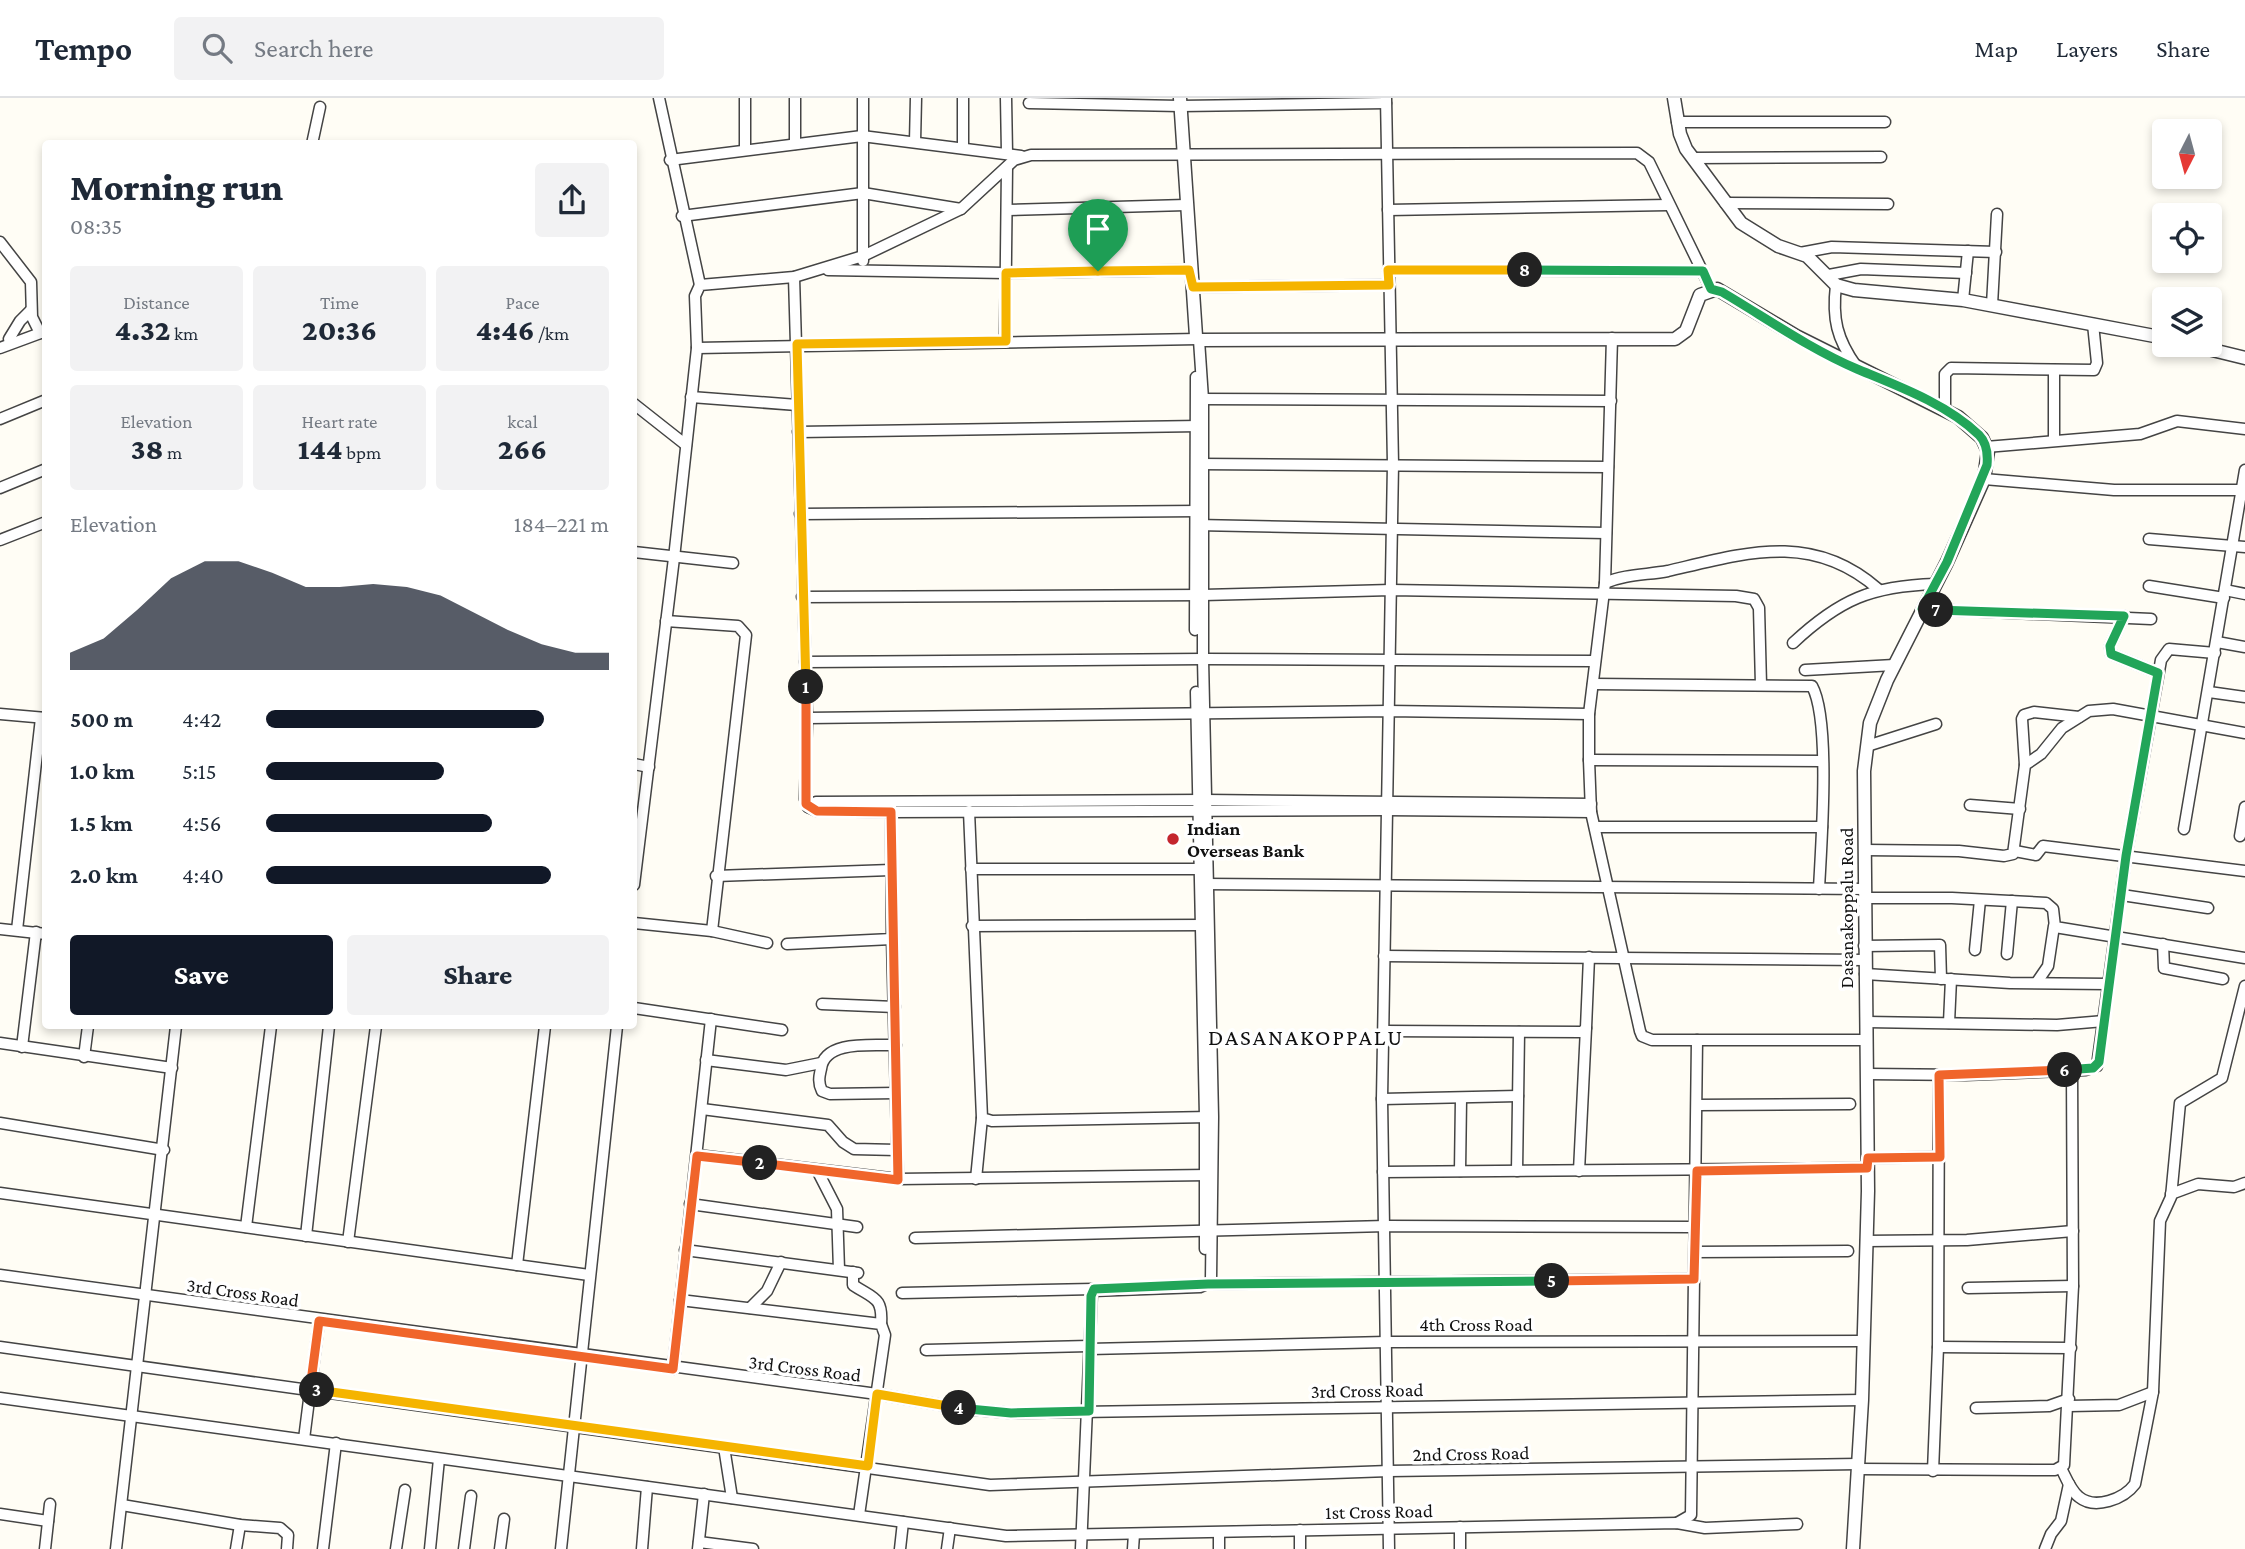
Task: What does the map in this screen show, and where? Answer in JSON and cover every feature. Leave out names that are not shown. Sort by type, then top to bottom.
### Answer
[{"type":"street","points":[[637,861],[697,348],[695,296],[700,285],[682,216],[659,98]]},
{"type":"street","points":[[745,150],[746,98]]},
{"type":"street","points":[[794,144],[795,98]]},
{"type":"street","points":[[863,98],[864,271]]},
{"type":"street","points":[[915,142],[916,98]]},
{"type":"street","points":[[963,98],[963,148]]},
{"type":"street","points":[[1006,98],[1007,153]]},
{"type":"street","points":[[1674,98],[1680,134],[1693,158],[1741,223],[1778,246],[1800,253],[1832,280],[1854,290],[1963,300],[2152,335]]},
{"type":"street","points":[[1029,103],[1386,101],[1393,464],[1382,1100],[1389,1549]]},
{"type":"street","points":[[1180,102],[1189,270],[1199,343],[1200,869],[1204,884]]},
{"type":"street","points":[[313,140],[320,107]]},
{"type":"street","points":[[1677,122],[1885,122]]},
{"type":"street","points":[[670,160],[862,136],[1021,156],[1387,152],[1637,153],[1649,162],[1711,289]]},
{"type":"street","points":[[700,285],[794,277],[863,256],[961,209],[1021,156]]},
{"type":"street","points":[[1693,158],[1881,157]]},
{"type":"street","points":[[1006,341],[1007,167]]},
{"type":"street","points":[[682,216],[863,193],[961,209]]},
{"type":"street","points":[[1725,203],[1888,204]]},
{"type":"street","points":[[1007,210],[1186,205]]},
{"type":"street","points":[[1388,210],[1668,205]]},
{"type":"street","points":[[1992,305],[1997,214]]},
{"type":"street","points":[[0,242],[30,282],[31,310],[42,330]]},
{"type":"street","points":[[1800,253],[1832,247],[1996,252]]},
{"type":"street","points":[[1963,300],[1968,251]]},
{"type":"street","points":[[1832,280],[1861,269],[1966,273]]},
{"type":"street","points":[[817,270],[1006,273],[1189,270]]},
{"type":"street","points":[[1388,270],[1703,271]]},
{"type":"street","points":[[794,277],[807,718],[805,799],[808,807],[816,802],[969,811],[1201,805]]},
{"type":"street","points":[[1832,280],[1835,329],[1840,344],[1858,369]]},
{"type":"street","points":[[1193,287],[1389,285]]},
{"type":"street","points":[[697,348],[1006,341],[1199,343],[1391,338],[1682,336],[1700,295],[1711,289],[1722,292],[1796,337],[1958,417],[1982,438],[1986,447],[2054,439],[2140,434],[2177,421],[2245,429]]},
{"type":"street","points":[[0,348],[31,310]]},
{"type":"street","points":[[1945,410],[1945,374],[1951,368],[2094,370],[2097,363],[2093,324]]},
{"type":"street","points":[[10,339],[42,332]]},
{"type":"street","points":[[1612,338],[1604,589],[1590,713],[1591,808],[1642,1036],[1652,1040],[1867,1040]]},
{"type":"street","points":[[2222,352],[2245,358]]},
{"type":"street","points":[[2054,371],[2054,439]]},
{"type":"street","points":[[691,397],[797,405]]},
{"type":"street","points":[[1200,399],[1611,401]]},
{"type":"street","points":[[0,419],[42,402]]},
{"type":"street","points":[[637,406],[686,445]]},
{"type":"street","points":[[797,432],[1199,426]]},
{"type":"street","name":"Dasanakoppalu Road","points":[[1853,1549],[1862,1400],[1868,1163],[1864,953],[1864,771],[1867,746],[1870,723],[1894,666],[1984,479],[1987,465],[1986,447]]},
{"type":"street","points":[[1200,464],[1608,467]]},
{"type":"street","points":[[0,488],[42,471]]},
{"type":"street","points":[[2184,828],[2225,594],[2239,547],[2245,473]]},
{"type":"street","points":[[1984,479],[2114,490],[2242,494]]},
{"type":"street","points":[[800,514],[1199,511]]},
{"type":"street","points":[[0,540],[42,524]]},
{"type":"street","points":[[1200,525],[1606,533]]},
{"type":"street","points":[[2149,539],[2239,547]]},
{"type":"street","points":[[1604,589],[1617,578],[1657,573],[1760,551],[1785,550],[1838,562],[1859,572],[1878,589]]},
{"type":"street","points":[[637,552],[733,563]]},
{"type":"street","points":[[1793,643],[1811,626],[1839,608],[1878,589],[1935,584]]},
{"type":"street","points":[[2149,586],[2245,594]]},
{"type":"street","points":[[802,597],[1604,589],[1736,596],[1754,599],[1759,608],[1761,685]]},
{"type":"street","points":[[1922,609],[2151,619]]},
{"type":"street","points":[[2124,616],[2110,646],[2111,654],[2158,673]]},
{"type":"street","points":[[666,621],[738,626],[746,635],[716,876],[712,931]]},
{"type":"street","points":[[1868,1074],[1939,1075],[2071,1070],[2097,1066],[2117,939],[2126,856],[2163,655],[2169,649],[2245,647]]},
{"type":"street","points":[[805,662],[1199,659],[1595,661]]},
{"type":"street","points":[[1805,670],[1894,666]]},
{"type":"street","points":[[1592,684],[1812,686],[1818,710],[1822,761],[1819,889]]},
{"type":"street","points":[[2209,692],[2245,697]]},
{"type":"street","points":[[2025,765],[2041,754],[2062,727],[2090,711],[2113,709],[2245,733]]},
{"type":"street","points":[[807,718],[1388,711],[1590,713]]},
{"type":"street","points":[[2015,851],[2025,765],[2022,719],[2024,715],[2034,712],[2079,717]]},
{"type":"street","points":[[0,714],[42,718]]},
{"type":"street","points":[[1867,746],[1936,724]]},
{"type":"street","points":[[17,930],[42,726]]},
{"type":"street","points":[[1589,760],[1822,761]]},
{"type":"street","points":[[637,765],[649,767]]},
{"type":"street","points":[[1201,805],[1209,1117],[1208,1230],[1211,1279],[1208,1284]]},
{"type":"street","points":[[891,808],[1201,805],[1591,808]]},
{"type":"street","points":[[1970,805],[2020,809]]},
{"type":"street","points":[[2240,836],[2245,807]]},
{"type":"street","points":[[891,808],[898,1180]]},
{"type":"street","points":[[969,811],[982,1118],[976,1179]]},
{"type":"street","points":[[1595,827],[1822,827]]},
{"type":"street","points":[[1865,850],[1959,851],[2004,856],[2015,851],[2036,855],[2043,846],[2245,871]]},
{"type":"street","points":[[971,869],[1200,869]]},
{"type":"street","points":[[716,876],[891,870]]},
{"type":"street","points":[[1204,884],[1819,889],[2049,905],[2053,909],[2054,926],[2048,967],[2037,982]]},
{"type":"street","points":[[2122,895],[2208,908]]},
{"type":"street","points":[[1975,950],[1980,900]]},
{"type":"street","points":[[2007,954],[2012,901]]},
{"type":"street","points":[[637,923],[712,931],[767,943]]},
{"type":"street","points":[[972,926],[1204,925]]},
{"type":"street","points":[[2054,926],[2117,939],[2245,958]]},
{"type":"street","points":[[0,929],[41,933],[22,1047]]},
{"type":"street","points":[[787,944],[892,939]]},
{"type":"street","points":[[2163,944],[2164,968],[2223,979]]},
{"type":"street","points":[[1384,956],[1624,957],[1864,953],[1940,945],[1949,1023]]},
{"type":"street","points":[[1579,1171],[1589,957]]},
{"type":"street","points":[[1865,974],[2109,984]]},
{"type":"street","points":[[2071,1070],[2073,1286],[2066,1460],[2061,1468],[2080,1498],[2094,1503],[2115,1499],[2135,1484],[2153,1392],[2160,1221],[2171,1194],[2180,1103],[2221,1078],[2243,1007],[2245,986]]},
{"type":"street","points":[[822,1004],[895,1007]]},
{"type":"street","points":[[637,1008],[782,1030]]},
{"type":"street","points":[[673,1369],[710,1019]]},
{"type":"street","points":[[1867,1022],[2057,1025],[2104,1021]]},
{"type":"street","points":[[1384,1031],[1577,1033],[1586,1028]]},
{"type":"street","points":[[84,1056],[88,1029]]},
{"type":"street","points":[[116,1549],[144,1296],[164,1150],[176,1029]]},
{"type":"street","points":[[246,1227],[271,1029]]},
{"type":"street","points":[[306,1236],[329,1029]]},
{"type":"street","points":[[348,1242],[376,1029]]},
{"type":"street","points":[[517,1265],[545,1029]]},
{"type":"street","points":[[561,1549],[617,1029]]},
{"type":"street","points":[[1517,1171],[1519,1032]]},
{"type":"street","points":[[1677,1524],[1691,1515],[1693,1467],[1697,1040]]},
{"type":"street","points":[[0,1043],[172,1068]]},
{"type":"street","points":[[706,1060],[786,1070],[821,1063],[831,1052],[841,1047],[896,1045]]},
{"type":"street","points":[[821,1063],[820,1087],[826,1093],[896,1093]]},
{"type":"street","points":[[1933,1471],[1938,1348],[1939,1075]]},
{"type":"street","points":[[1382,1100],[1518,1096]]},
{"type":"street","points":[[1460,1171],[1461,1099]]},
{"type":"street","points":[[1697,1105],[1850,1104]]},
{"type":"street","points":[[702,1110],[828,1125],[843,1142],[854,1149],[897,1150]]},
{"type":"street","points":[[982,1118],[992,1121],[1209,1117]]},
{"type":"street","points":[[0,1123],[164,1150]]},
{"type":"street","points":[[697,1156],[898,1180],[1208,1175]]},
{"type":"street","points":[[1383,1172],[1697,1171],[1940,1157]]},
{"type":"street","points":[[817,1170],[837,1209],[839,1270]]},
{"type":"street","points":[[2171,1194],[2198,1184],[2234,1187],[2245,1183]]},
{"type":"street","points":[[0,1193],[589,1275]]},
{"type":"street","points":[[690,1204],[857,1227]]},
{"type":"street","points":[[915,1238],[1386,1226],[1695,1227]]},
{"type":"street","points":[[1866,1241],[1939,1241],[2073,1231]]},
{"type":"street","points":[[685,1250],[855,1273],[853,1285],[883,1307],[881,1324],[885,1335],[859,1516]]},
{"type":"street","points":[[1695,1252],[1848,1251]]},
{"type":"street","points":[[750,1308],[767,1291],[781,1262]]},
{"type":"street","name":"3rd Cross Road","points":[[0,1275],[319,1321],[1011,1413],[1862,1400]]},
{"type":"street","points":[[902,1293],[1208,1284],[1694,1279]]},
{"type":"street","points":[[1968,1288],[2073,1286]]},
{"type":"street","points":[[1081,1549],[1089,1411],[1091,1294],[1094,1289]]},
{"type":"street","points":[[680,1300],[881,1324]]},
{"type":"street","points":[[304,1439],[319,1321]]},
{"type":"street","name":"4th Cross Road","points":[[926,1350],[1385,1342],[1864,1341]]},
{"type":"street","name":"2nd Cross Road","points":[[0,1347],[990,1485],[1389,1471],[1693,1467],[1858,1467],[1933,1471],[2061,1468]]},
{"type":"street","points":[[1938,1348],[2071,1348]]},
{"type":"street","points":[[1976,1408],[2049,1406],[2069,1402],[2119,1405],[2153,1392]]},
{"type":"street","name":"1st Cross Road","points":[[0,1398],[1006,1536],[1677,1524],[1705,1528],[1797,1524]]},
{"type":"street","points":[[323,1549],[336,1443]]},
{"type":"street","points":[[724,1447],[732,1498]]},
{"type":"street","points":[[429,1549],[439,1459]]},
{"type":"street","points":[[2045,1549],[2051,1534],[2062,1521],[2069,1484]]},
{"type":"street","points":[[642,1549],[647,1487]]},
{"type":"street","points":[[396,1549],[405,1490]]},
{"type":"street","points":[[704,1494],[698,1546],[748,1549]]},
{"type":"street","points":[[464,1549],[471,1496]]},
{"type":"street","points":[[45,1549],[50,1504]]},
{"type":"street","points":[[122,1505],[240,1525],[285,1529],[288,1549]]},
{"type":"street","points":[[0,1514],[48,1521]]},
{"type":"street","points":[[500,1549],[504,1519]]},
{"type":"street","points":[[900,1549],[902,1522]]},
{"type":"street","points":[[236,1549],[240,1525]]},
{"type":"street","points":[[1460,1527],[1460,1549]]},
{"type":"street","points":[[947,1549],[950,1528]]},
{"type":"street","points":[[1300,1530],[1300,1549]]},
{"type":"street","points":[[1219,1533],[1219,1549]]},
{"type":"street","points":[[1133,1549],[1134,1534]]},
{"type":"place","name":"Indian Overseas Bank","points":[[1173,839]]},
{"type":"district","name":"DASANAKOPPALU","points":[[1306,1037]]},
{"type":"route","points":[[1189,270],[1193,287],[1389,285],[1388,270],[1703,271],[1711,289],[1717,289],[1796,337],[1958,417],[1982,438],[1988,451],[1987,465],[1984,479],[1947,562],[1922,609],[2020,615],[2073,613],[2124,616],[2112,639],[2111,654],[2158,673],[2126,856],[2117,939],[2097,1066],[2087,1070],[1939,1075],[1940,1157],[1868,1158],[1867,1168],[1697,1171],[1694,1279],[1208,1284],[1200,1287],[1094,1289],[1091,1294],[1089,1411],[1011,1413],[965,1409],[877,1394],[868,1466],[310,1389],[319,1321],[673,1369],[697,1156],[898,1180],[891,812],[817,811],[808,807],[805,802],[807,718],[797,344],[1006,341],[1006,273],[1098,271],[1189,270]]}]
